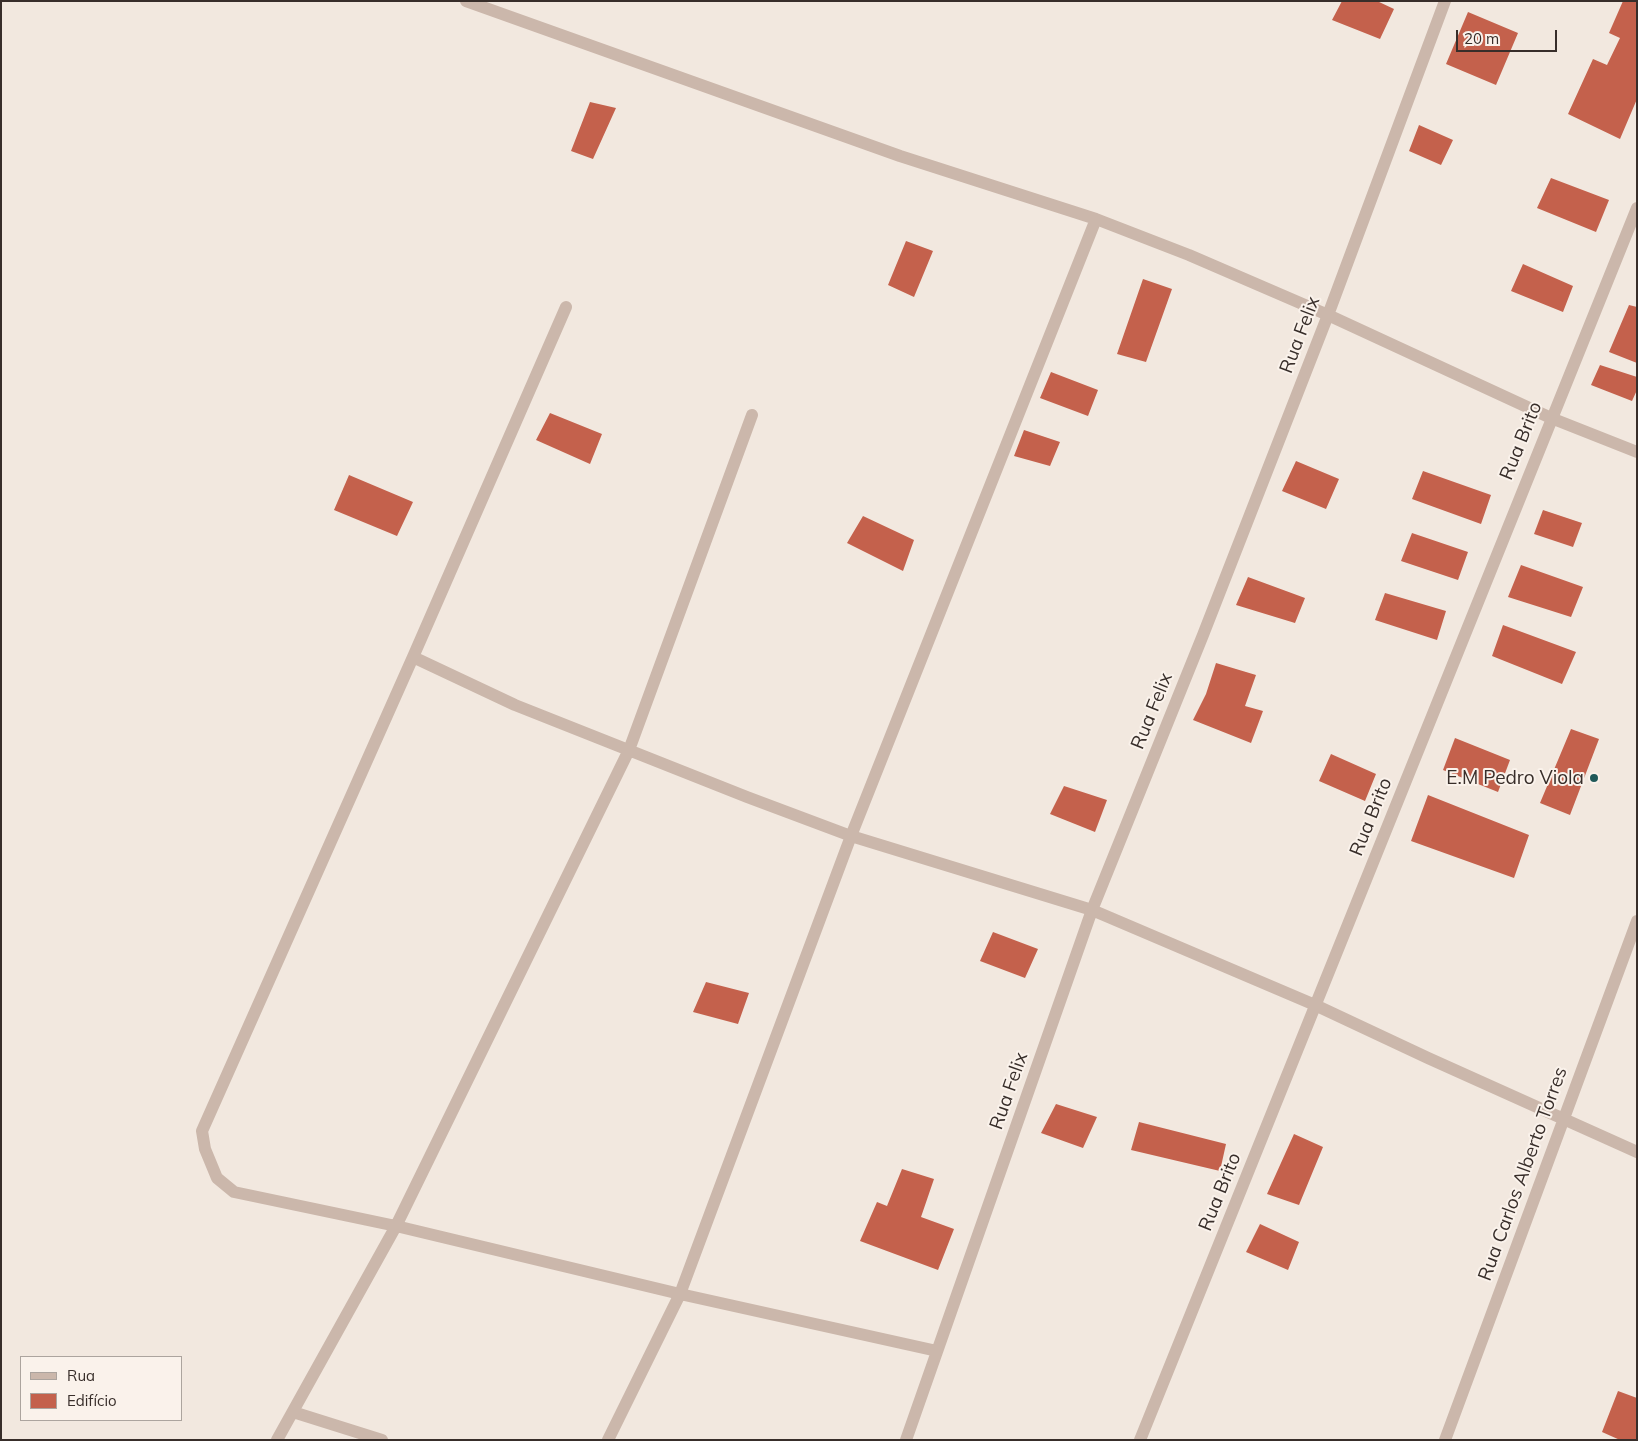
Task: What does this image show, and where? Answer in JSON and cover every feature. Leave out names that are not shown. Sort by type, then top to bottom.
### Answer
[{"type":"street","points":[[466,1],[900,156],[1096,219],[1328,315],[1550,418],[1637,452]]},
{"type":"street","name":"Rua Felix","points":[[906,1440],[1092,910],[1328,315],[1445,1]]},
{"type":"street","name":"Rua Brito","points":[[1140,1440],[1550,418],[1637,208]]},
{"type":"street","points":[[608,1440],[680,1294],[851,836],[1096,219]]},
{"type":"street","points":[[566,307],[202,1131],[205,1149],[218,1178],[234,1192],[396,1226],[680,1294],[937,1352]]},
{"type":"street","points":[[277,1440],[396,1226],[629,750],[752,414]]},
{"type":"street","points":[[413,657],[515,705],[747,798],[851,836],[1092,910],[1315,1005],[1563,1120],[1637,1152]]},
{"type":"street","name":"Rua Carlos Alberto Torres","points":[[1445,1440],[1637,921]]},
{"type":"street","points":[[293,1412],[382,1440]]},
{"type":"building","points":[[1342,1],[1377,1],[1394,9],[1380,39],[1332,20]]},
{"type":"building","points":[[1623,1],[1637,1],[1637,99],[1620,139],[1568,114],[1593,59],[1607,65],[1620,38],[1609,33]]},
{"type":"building","points":[[1468,12],[1518,33],[1496,85],[1446,64]]},
{"type":"building","points":[[590,102],[616,108],[593,159],[571,151]]},
{"type":"building","points":[[1419,125],[1453,140],[1441,165],[1409,151]]},
{"type":"building","points":[[1551,178],[1609,200],[1596,232],[1537,208]]},
{"type":"building","points":[[906,241],[933,251],[914,297],[888,285]]},
{"type":"building","points":[[1523,264],[1573,286],[1563,312],[1511,291]]},
{"type":"building","points":[[1143,279],[1172,289],[1146,362],[1117,354]]},
{"type":"building","points":[[1629,305],[1637,307],[1637,363],[1609,352]]},
{"type":"building","points":[[1600,365],[1637,377],[1637,390],[1632,401],[1591,385]]},
{"type":"building","points":[[1051,372],[1098,390],[1088,416],[1040,398]]},
{"type":"building","points":[[550,413],[602,434],[590,464],[536,440]]},
{"type":"building","points":[[1024,430],[1060,442],[1050,466],[1014,456]]},
{"type":"building","points":[[1296,461],[1339,479],[1326,509],[1282,491]]},
{"type":"building","points":[[1423,471],[1491,495],[1481,524],[1412,499]]},
{"type":"building","points":[[349,475],[413,502],[397,536],[334,510]]},
{"type":"building","points":[[1543,510],[1582,523],[1573,547],[1534,534]]},
{"type":"building","points":[[863,516],[914,540],[903,571],[847,543]]},
{"type":"building","points":[[1412,533],[1468,552],[1458,580],[1401,561]]},
{"type":"building","points":[[1521,565],[1583,587],[1571,617],[1508,597]]},
{"type":"building","points":[[1248,577],[1305,598],[1295,623],[1236,605]]},
{"type":"building","points":[[1385,593],[1446,611],[1437,640],[1375,620]]},
{"type":"building","points":[[1503,625],[1576,652],[1562,684],[1492,656]]},
{"type":"building","points":[[1216,663],[1256,675],[1245,706],[1263,711],[1251,743],[1193,720],[1206,694]]},
{"type":"building","points":[[1571,729],[1599,739],[1570,815],[1540,803]]},
{"type":"building","points":[[1455,738],[1510,760],[1498,792],[1443,770]]},
{"type":"building","points":[[1331,754],[1376,774],[1365,801],[1319,781]]},
{"type":"building","points":[[1064,786],[1107,800],[1095,832],[1050,814]]},
{"type":"building","points":[[1428,795],[1529,835],[1514,878],[1411,841]]},
{"type":"building","points":[[993,932],[1038,949],[1025,978],[980,961]]},
{"type":"building","points":[[706,982],[749,993],[738,1024],[693,1012]]},
{"type":"building","points":[[1056,1104],[1097,1117],[1083,1148],[1041,1133]]},
{"type":"building","points":[[1139,1122],[1226,1144],[1220,1171],[1131,1150]]},
{"type":"building","points":[[1294,1134],[1323,1147],[1299,1205],[1267,1194]]},
{"type":"building","points":[[902,1169],[934,1179],[921,1217],[954,1229],[938,1270],[860,1241],[877,1202],[887,1206]]},
{"type":"building","points":[[1260,1224],[1299,1242],[1288,1270],[1246,1252]]},
{"type":"building","points":[[1618,1391],[1637,1398],[1637,1440],[1620,1440],[1602,1432]]},
{"type":"place","name":"E.M Pedro Viola","points":[[1594,778]]}]
